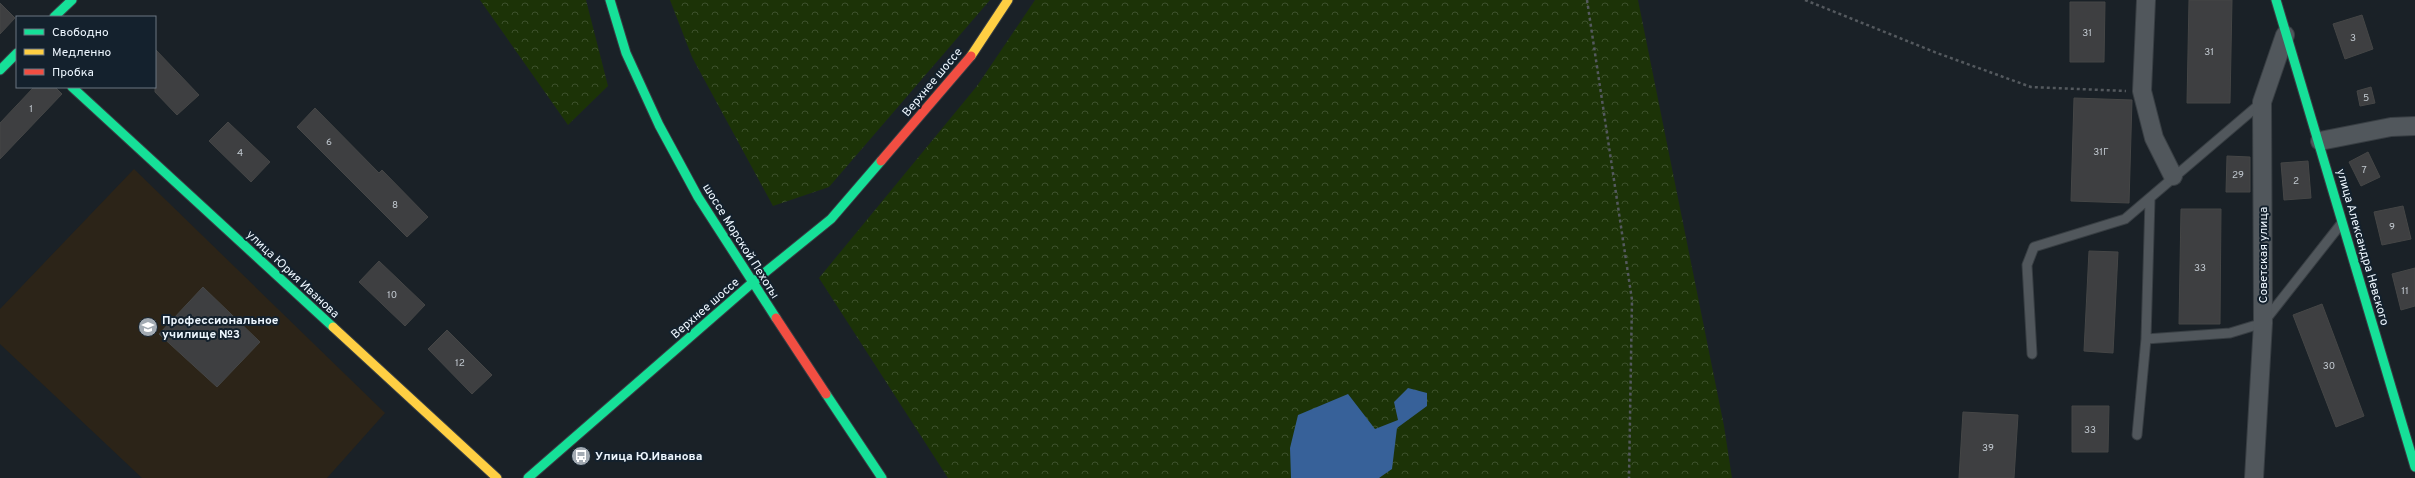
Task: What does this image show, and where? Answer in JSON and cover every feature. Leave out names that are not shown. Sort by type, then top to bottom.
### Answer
[{"type":"street","points":[[55,16],[72,0]]},
{"type":"street","name":"шоссе Морской Пехоты","points":[[610,0],[626,53],[659,125],[698,197],[752,283],[882,478]]},
{"type":"street","name":"Верхнее шоссе","points":[[528,478],[752,283],[831,219],[964,66],[1008,0]]},
{"type":"street","points":[[2146,0],[2142,92],[2154,138],[2173,176]]},
{"type":"street","name":"улица Александра Невского","points":[[2276,0],[2285,35],[2344,222],[2415,467]]},
{"type":"street","name":"Советская улица","points":[[2254,478],[2262,323],[2262,102],[2285,35]]},
{"type":"street","points":[[0,70],[16,54]]},
{"type":"street","name":"улица Юрия Иванова","points":[[73,88],[497,478]]},
{"type":"street","points":[[2320,142],[2391,127],[2415,126]]},
{"type":"lane","points":[[2032,354],[2027,265],[2034,247],[2125,219],[2150,199],[2173,176],[2242,121],[2262,102]]},
{"type":"lane","points":[[2137,435],[2146,339],[2150,199]]},
{"type":"lane","points":[[2146,339],[2230,333],[2262,323],[2344,222]]},
{"type":"path","points":[[1587,0],[1632,300],[1629,478]]},
{"type":"path","points":[[1805,0],[1937,53],[2031,87],[2142,92]]},
{"type":"shaded area","name":"Профессиональное училище №3","points":[[134,169],[385,413],[327,478],[142,478],[0,344],[0,309]]},
{"type":"green space","points":[[480,0],[586,0],[608,86],[568,125]]},
{"type":"green space","points":[[670,0],[990,0],[829,187],[773,206],[692,57]]},
{"type":"green space","points":[[1035,0],[1638,0],[1724,426],[1732,478],[948,478],[819,278],[977,86]]},
{"type":"water","points":[[1408,388],[1427,393],[1427,406],[1397,428],[1392,469],[1379,478],[1291,478],[1290,448],[1298,415],[1348,394],[1375,429],[1398,420],[1394,402]]},
{"type":"building","points":[[2189,0],[2232,0],[2230,103],[2187,103]]},
{"type":"building","points":[[2070,2],[2105,2],[2104,62],[2070,62]]},
{"type":"building","points":[[0,3],[15,18],[0,34]]},
{"type":"building","points":[[2362,15],[2373,49],[2345,59],[2333,24]]},
{"type":"building","points":[[156,50],[199,95],[177,115],[155,92]]},
{"type":"building","points":[[2371,87],[2375,103],[2360,106],[2357,91]]},
{"type":"building","points":[[33,88],[56,88],[62,94],[0,159],[0,123]]},
{"type":"building","points":[[2074,98],[2132,100],[2129,203],[2071,201]]},
{"type":"building","points":[[315,108],[379,173],[382,170],[428,217],[407,237],[297,127]]},
{"type":"building","points":[[228,122],[270,162],[251,182],[209,141]]},
{"type":"building","points":[[2368,152],[2380,177],[2361,186],[2349,162]]},
{"type":"building","points":[[2227,156],[2250,157],[2250,192],[2226,192]]},
{"type":"building","points":[[2308,161],[2311,198],[2284,200],[2281,163]]},
{"type":"building","points":[[2403,206],[2411,239],[2382,245],[2374,212]]},
{"type":"building","points":[[2181,209],[2221,209],[2220,324],[2179,324]]},
{"type":"building","points":[[2089,251],[2118,252],[2113,353],[2084,351]]},
{"type":"building","points":[[379,261],[425,305],[405,326],[359,282]]},
{"type":"building","points":[[2415,268],[2415,306],[2401,310],[2392,274]]},
{"type":"building","points":[[203,287],[260,342],[217,387],[159,334]]},
{"type":"building","points":[[2322,304],[2364,416],[2336,427],[2293,315]]},
{"type":"building","points":[[447,330],[492,375],[472,394],[428,349]]},
{"type":"building","points":[[2072,406],[2109,406],[2108,452],[2072,452]]},
{"type":"building","points":[[1963,412],[2018,415],[2014,478],[1959,478]]},
{"type":"traffic: fast","points":[[55,16],[72,0]]},
{"type":"traffic: fast","points":[[610,0],[626,53],[659,125],[698,197],[776,318]]},
{"type":"traffic: fast","points":[[2276,0],[2415,467]]},
{"type":"traffic: fast","points":[[0,70],[16,54]]},
{"type":"traffic: fast","points":[[73,88],[333,327]]},
{"type":"traffic: fast","points":[[528,478],[752,283],[831,219],[881,161]]},
{"type":"traffic: fast","points":[[826,394],[882,478]]},
{"type":"traffic: slow","points":[[971,56],[1008,0]]},
{"type":"traffic: slow","points":[[333,327],[497,478]]},
{"type":"traffic: jam","points":[[881,161],[971,56]]},
{"type":"traffic: jam","points":[[776,318],[826,394]]},
{"type":"place","name":"Профессиональное училище №3","points":[[148,327]]},
{"type":"place","name":"Улица Ю.Иванова","points":[[581,456]]}]
